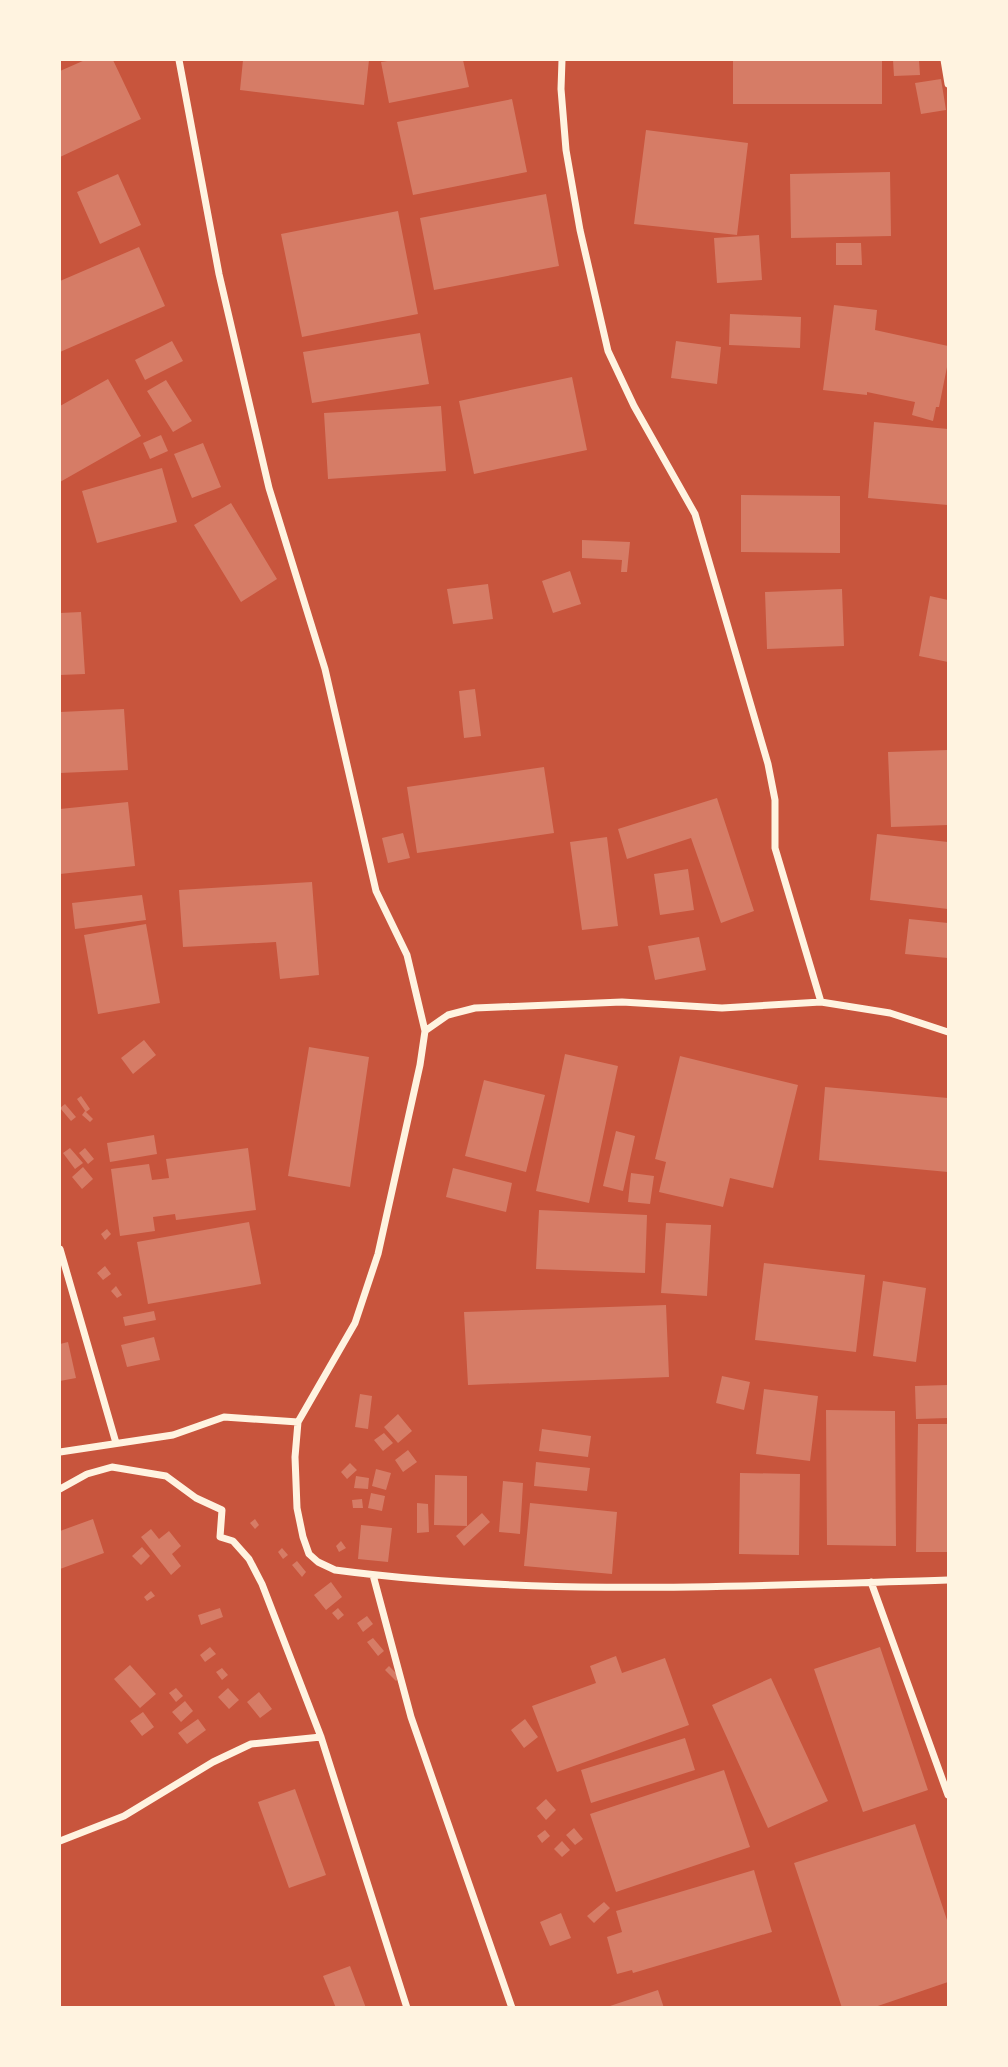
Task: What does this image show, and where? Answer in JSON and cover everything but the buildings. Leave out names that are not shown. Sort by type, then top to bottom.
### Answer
[{"type":"street","points":[[179,60],[219,274],[269,488],[325,669],[376,891],[407,955],[425,1031],[378,1254],[355,1323],[298,1422],[295,1457],[297,1508],[309,1554],[335,1570],[510,1586],[659,1588],[948,1580]]},
{"type":"street","points":[[562,60],[561,89],[566,150],[580,230],[608,351],[634,406],[695,514],[768,764],[775,800],[775,848],[821,1002]]},
{"type":"street","points":[[944,60],[948,84]]},
{"type":"street","points":[[425,1031],[448,1015],[475,1009],[622,1002],[722,1009],[821,1002],[890,1013],[948,1032]]},
{"type":"street","points":[[60,1249],[116,1443]]},
{"type":"street","points":[[60,1452],[173,1435],[224,1417],[298,1422]]},
{"type":"street","points":[[60,1489],[87,1474],[111,1467],[166,1476],[196,1498],[222,1510],[220,1537],[233,1541],[249,1559],[262,1584],[321,1737],[407,2007]]},
{"type":"street","points":[[373,1575],[411,1717],[512,2007]]},
{"type":"street","points":[[870,1582],[948,1795]]},
{"type":"street","points":[[60,1841],[124,1816],[213,1762],[251,1744],[321,1737]]}]
